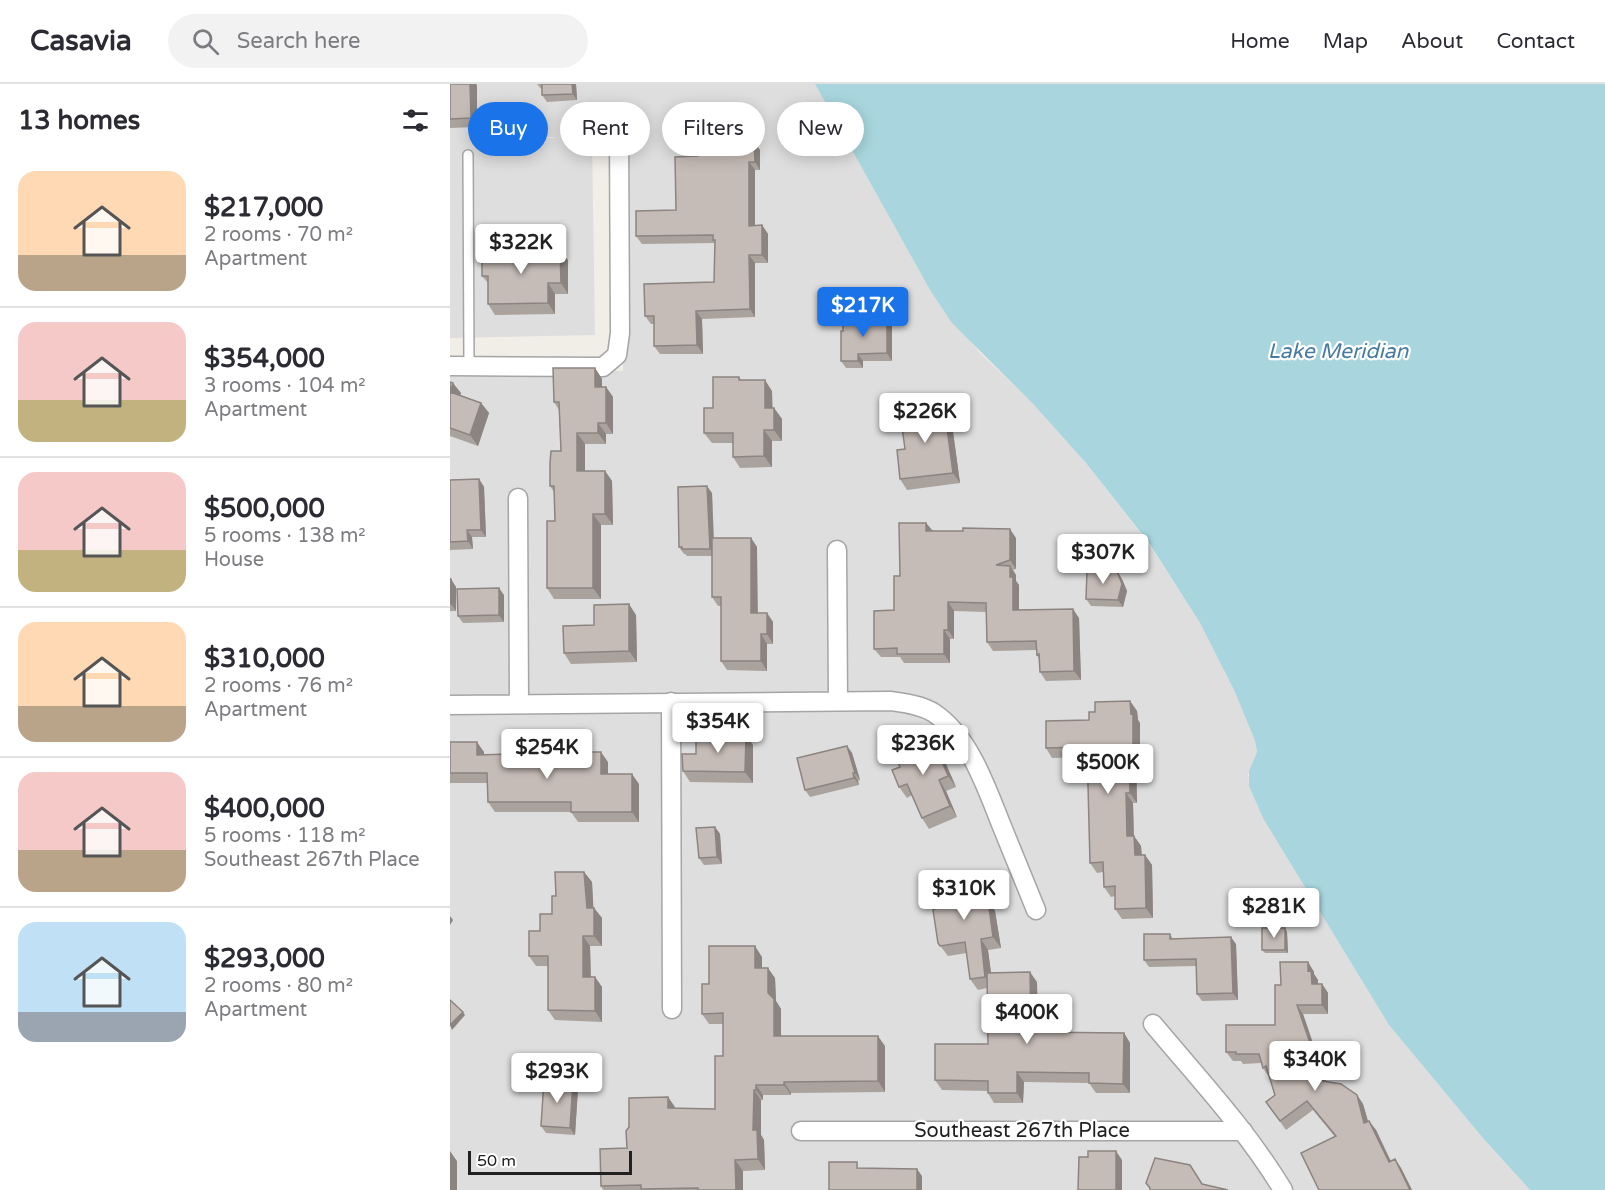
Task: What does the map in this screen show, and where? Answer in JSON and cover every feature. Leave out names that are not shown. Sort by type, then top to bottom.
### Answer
[{"type":"street","points":[[450,366],[603,367],[617,355],[620,333],[619,156]]},
{"type":"street","points":[[518,498],[519,704]]},
{"type":"street","points":[[837,550],[838,701]]},
{"type":"street","points":[[450,705],[890,700],[914,705],[933,712],[953,731],[972,760],[987,789],[1036,910]]},
{"type":"street","points":[[671,702],[672,1010]]},
{"type":"street","points":[[1153,1024],[1243,1131],[1283,1190]]},
{"type":"street","name":"Southeast 267th Place","points":[[801,1131],[1243,1131]]},
{"type":"lane","points":[[468,156],[469,366]]},
{"type":"shaded area","points":[[450,84],[815,84],[825,102],[777,102],[777,156],[855,156],[930,290],[979,352],[1034,405],[1086,463],[1149,544],[1200,623],[1234,690],[1255,741],[1257,752],[1248,775],[1264,820],[1389,1025],[1482,1137],[1530,1190],[450,1190],[450,368],[623,371],[621,156],[650,156],[650,102],[560,102],[560,156],[592,156],[595,335],[450,338]]},
{"type":"water","name":"Lake Meridian","points":[[815,84],[1605,84],[1605,1190],[1530,1190],[1482,1137],[1389,1025],[1264,820],[1249,786],[1249,771],[1257,752],[1255,741],[1234,690],[1200,623],[1149,543],[1086,463],[1034,405],[952,323],[930,290],[855,156],[864,156],[864,102],[825,102]]},
{"type":"building","points":[[450,84],[470,84],[468,118],[450,119]]},
{"type":"building","points":[[542,84],[572,84],[573,94],[542,95]]},
{"type":"building","points":[[755,156],[755,162],[749,162],[749,226],[762,225],[762,255],[749,255],[750,309],[696,311],[697,345],[654,346],[654,316],[645,316],[644,284],[714,282],[715,240],[713,240],[713,235],[636,236],[636,211],[676,210],[675,157]]},
{"type":"building","points":[[560,249],[561,283],[548,283],[548,303],[488,304],[488,276],[482,276],[482,251]]},
{"type":"building","points":[[887,319],[887,353],[858,354],[858,361],[841,361],[843,321]]},
{"type":"building","points":[[553,368],[595,368],[595,387],[606,387],[606,423],[598,423],[598,433],[577,433],[577,471],[605,471],[605,514],[593,514],[593,588],[547,588],[547,521],[555,521],[554,486],[550,486],[551,451],[561,451],[559,402],[554,402]]},
{"type":"building","points":[[713,377],[765,380],[765,408],[774,408],[774,430],[764,430],[764,456],[733,457],[733,433],[704,433],[704,408],[713,408]]},
{"type":"building","points":[[450,392],[481,403],[470,435],[450,428]]},
{"type":"building","points":[[944,406],[953,473],[900,479],[897,450],[905,449],[900,412]]},
{"type":"building","points":[[479,479],[481,530],[467,530],[468,541],[450,542],[450,480]]},
{"type":"building","points":[[707,486],[710,549],[682,549],[679,547],[678,487]]},
{"type":"building","points":[[899,523],[926,523],[926,531],[963,531],[963,528],[1010,529],[1010,560],[996,565],[1010,566],[1010,577],[1013,577],[1013,610],[1073,609],[1074,671],[1040,672],[1036,641],[987,642],[986,603],[948,602],[948,630],[944,630],[944,654],[897,654],[897,648],[874,649],[874,611],[894,610],[894,576],[900,576]]},
{"type":"building","points":[[712,538],[751,538],[751,613],[767,613],[767,634],[761,634],[761,661],[721,661],[721,597],[712,597]]},
{"type":"building","points":[[1087,570],[1117,571],[1122,584],[1118,600],[1086,599]]},
{"type":"building","points":[[451,579],[451,604],[450,604]]},
{"type":"building","points":[[499,588],[499,615],[458,616],[457,589]]},
{"type":"building","points":[[629,604],[629,651],[564,653],[563,626],[594,625],[594,605]]},
{"type":"building","points":[[1130,701],[1131,714],[1133,713],[1133,747],[1129,747],[1130,793],[1126,793],[1127,836],[1134,836],[1135,855],[1145,855],[1146,908],[1115,909],[1115,886],[1104,887],[1103,862],[1090,863],[1087,747],[1046,748],[1046,721],[1089,720],[1089,712],[1095,712],[1095,702]]},
{"type":"building","points":[[728,731],[728,735],[746,735],[745,772],[683,771],[682,754],[696,754],[696,737],[712,737],[712,732]]},
{"type":"building","points":[[932,737],[948,776],[939,780],[950,806],[922,818],[907,784],[899,787],[892,770],[900,767],[894,753]]},
{"type":"building","points":[[450,742],[477,742],[477,755],[514,754],[514,764],[571,764],[571,752],[601,752],[601,774],[632,774],[632,812],[571,812],[571,802],[488,802],[487,773],[450,773]]},
{"type":"building","points":[[847,746],[855,773],[853,773],[854,778],[805,790],[797,758]]},
{"type":"building","points":[[715,827],[717,857],[699,858],[696,828]]},
{"type":"building","points":[[555,872],[584,872],[587,908],[594,908],[594,936],[583,936],[583,977],[595,977],[595,1011],[548,1010],[548,956],[529,956],[529,931],[540,931],[540,914],[552,914],[552,896],[556,896]]},
{"type":"building","points":[[977,878],[980,902],[988,900],[993,937],[981,939],[985,977],[970,979],[965,942],[940,946],[933,910],[938,907],[937,884]]},
{"type":"building","points":[[1262,928],[1285,928],[1285,950],[1262,950]]},
{"type":"building","points":[[1144,934],[1170,934],[1170,939],[1231,937],[1233,993],[1197,994],[1196,959],[1144,960]]},
{"type":"building","points":[[709,946],[755,946],[755,968],[768,968],[768,993],[774,999],[774,1036],[878,1036],[878,1081],[784,1082],[784,1085],[756,1085],[753,1130],[757,1130],[758,1159],[735,1160],[736,1190],[641,1189],[641,1185],[601,1186],[600,1149],[627,1148],[629,1098],[668,1097],[668,1108],[715,1109],[715,1056],[723,1056],[723,1013],[702,1014],[702,984],[709,984]]},
{"type":"building","points":[[1280,962],[1308,962],[1312,984],[1322,984],[1322,1005],[1297,1005],[1323,1081],[1341,1084],[1357,1095],[1364,1123],[1369,1121],[1389,1162],[1395,1159],[1410,1190],[1319,1190],[1301,1153],[1336,1136],[1307,1101],[1280,1121],[1266,1102],[1275,1095],[1266,1066],[1263,1068],[1259,1054],[1226,1052],[1226,1025],[1275,1025],[1275,985],[1281,985]]},
{"type":"building","points":[[1030,972],[1031,1032],[1124,1033],[1123,1084],[1089,1083],[1089,1073],[1017,1072],[1017,1093],[988,1093],[988,1081],[935,1080],[935,1044],[988,1044],[987,973]]},
{"type":"building","points":[[450,1000],[463,1012],[450,1025]]},
{"type":"building","points":[[544,1080],[573,1082],[570,1128],[541,1126]]},
{"type":"building","points":[[1088,1151],[1116,1151],[1116,1190],[1078,1190],[1079,1157],[1088,1157]]},
{"type":"building","points":[[1155,1158],[1190,1165],[1202,1184],[1228,1190],[1150,1190],[1146,1183]]},
{"type":"building","points":[[829,1162],[857,1162],[857,1168],[917,1169],[917,1190],[829,1190]]}]
